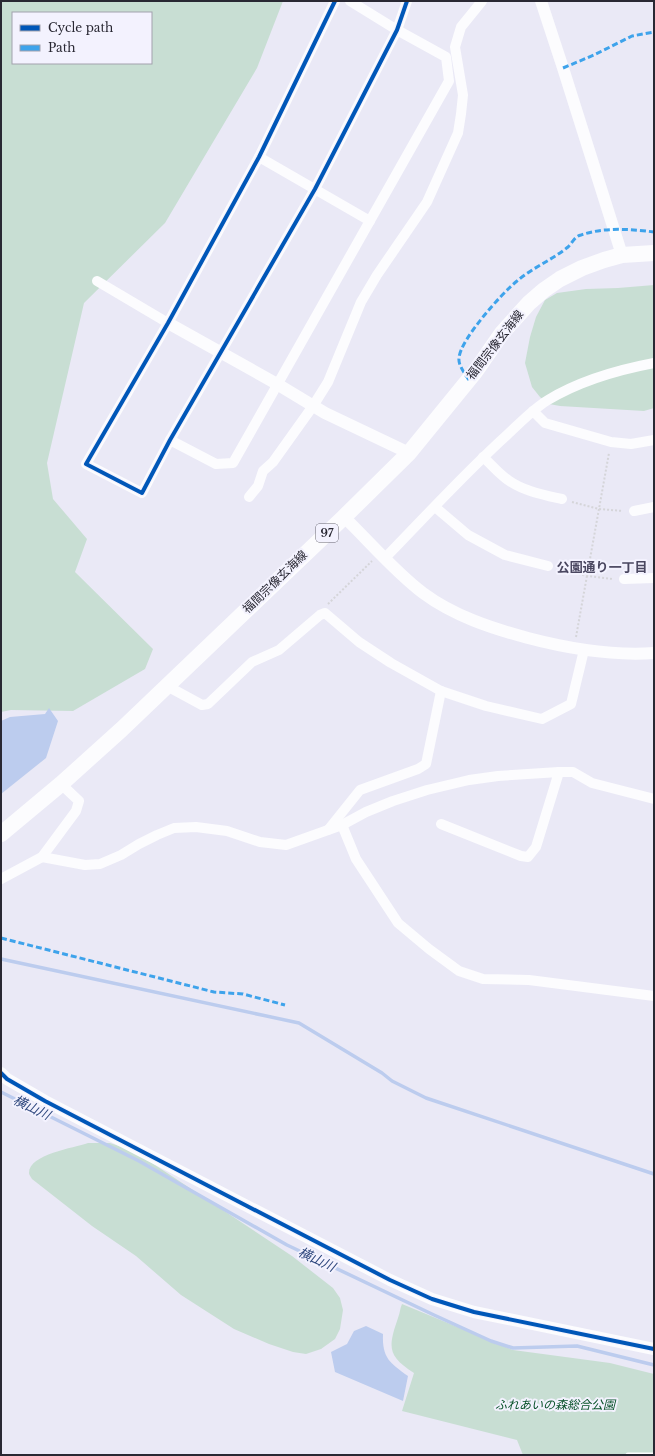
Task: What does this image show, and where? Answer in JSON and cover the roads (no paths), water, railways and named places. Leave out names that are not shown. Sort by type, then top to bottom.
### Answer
[{"type":"main road","name":"福間宗像玄海線","points":[[1,834],[61,784],[167,686],[409,453],[475,372],[502,333],[529,303],[560,279],[582,268],[604,260],[619,248],[654,253]]},
{"type":"street","points":[[335,1],[258,157],[168,323],[86,464],[142,493],[220,352],[315,189],[397,30],[407,1]]},
{"type":"street","points":[[170,440],[216,464],[233,463],[449,81],[446,57],[397,30],[350,1]]},
{"type":"street","points":[[249,497],[258,486],[263,471],[273,462],[313,406],[328,382],[360,302],[427,202],[458,133],[463,95],[455,47],[461,27],[482,1]]},
{"type":"street","points":[[541,1],[619,248]]},
{"type":"street","points":[[258,157],[370,221]]},
{"type":"street","points":[[97,281],[325,413],[409,453]]},
{"type":"street","points":[[383,556],[435,507],[483,457],[547,400],[577,384],[600,376],[654,363]]},
{"type":"street","points":[[533,411],[545,423],[611,442],[631,444],[654,440]]},
{"type":"street","points":[[483,457],[509,481],[521,487],[562,499]]},
{"type":"street","points":[[435,507],[468,535],[505,555],[548,566]]},
{"type":"street","points":[[634,511],[654,507]]},
{"type":"street","points":[[344,517],[423,593],[453,611],[485,626],[503,632],[579,649],[620,653],[654,652]]},
{"type":"street","points":[[624,579],[654,578]]},
{"type":"street","points":[[167,686],[202,705],[208,704],[252,662],[279,650],[320,614],[326,612],[359,642],[391,663],[440,691],[486,706],[542,719],[571,704],[579,649]]},
{"type":"street","points":[[328,830],[360,790],[418,769],[426,764],[440,691]]},
{"type":"street","points":[[441,824],[522,856],[528,856],[536,847],[559,772]]},
{"type":"street","points":[[42,857],[85,866],[100,864],[174,828],[196,827],[227,831],[260,842],[286,845],[342,825],[366,812],[393,801],[427,790],[469,780],[498,776],[573,772],[592,783],[654,799]]},
{"type":"street","points":[[1,879],[42,857],[76,811],[79,801],[61,784]]},
{"type":"street","points":[[342,825],[356,859],[398,923],[429,950],[459,971],[483,978],[529,980],[654,996]]},
{"type":"street","points":[[1,1073],[7,1079],[45,1101],[349,1259],[432,1299],[474,1312],[654,1349]]},
{"type":"lane","points":[[628,1455],[654,1454]]},
{"type":"water","points":[[49,708],[58,721],[46,758],[1,794],[1,721],[10,717],[45,714]]},
{"type":"water","points":[[366,1326],[383,1334],[384,1349],[388,1359],[408,1376],[403,1401],[335,1372],[331,1352],[347,1344],[354,1331]]},
{"type":"waterway","points":[[1,959],[299,1023],[382,1073],[392,1081],[426,1098],[654,1174]]},
{"type":"waterway","name":"横山川","points":[[1,1092],[139,1161],[287,1245],[491,1341],[513,1348],[577,1346],[654,1365]]},
{"type":"district","name":"公園通り一丁目","points":[[602,567]]},
{"type":"park label","name":"ふれあいの森総合公園","points":[[555,1405]]}]
